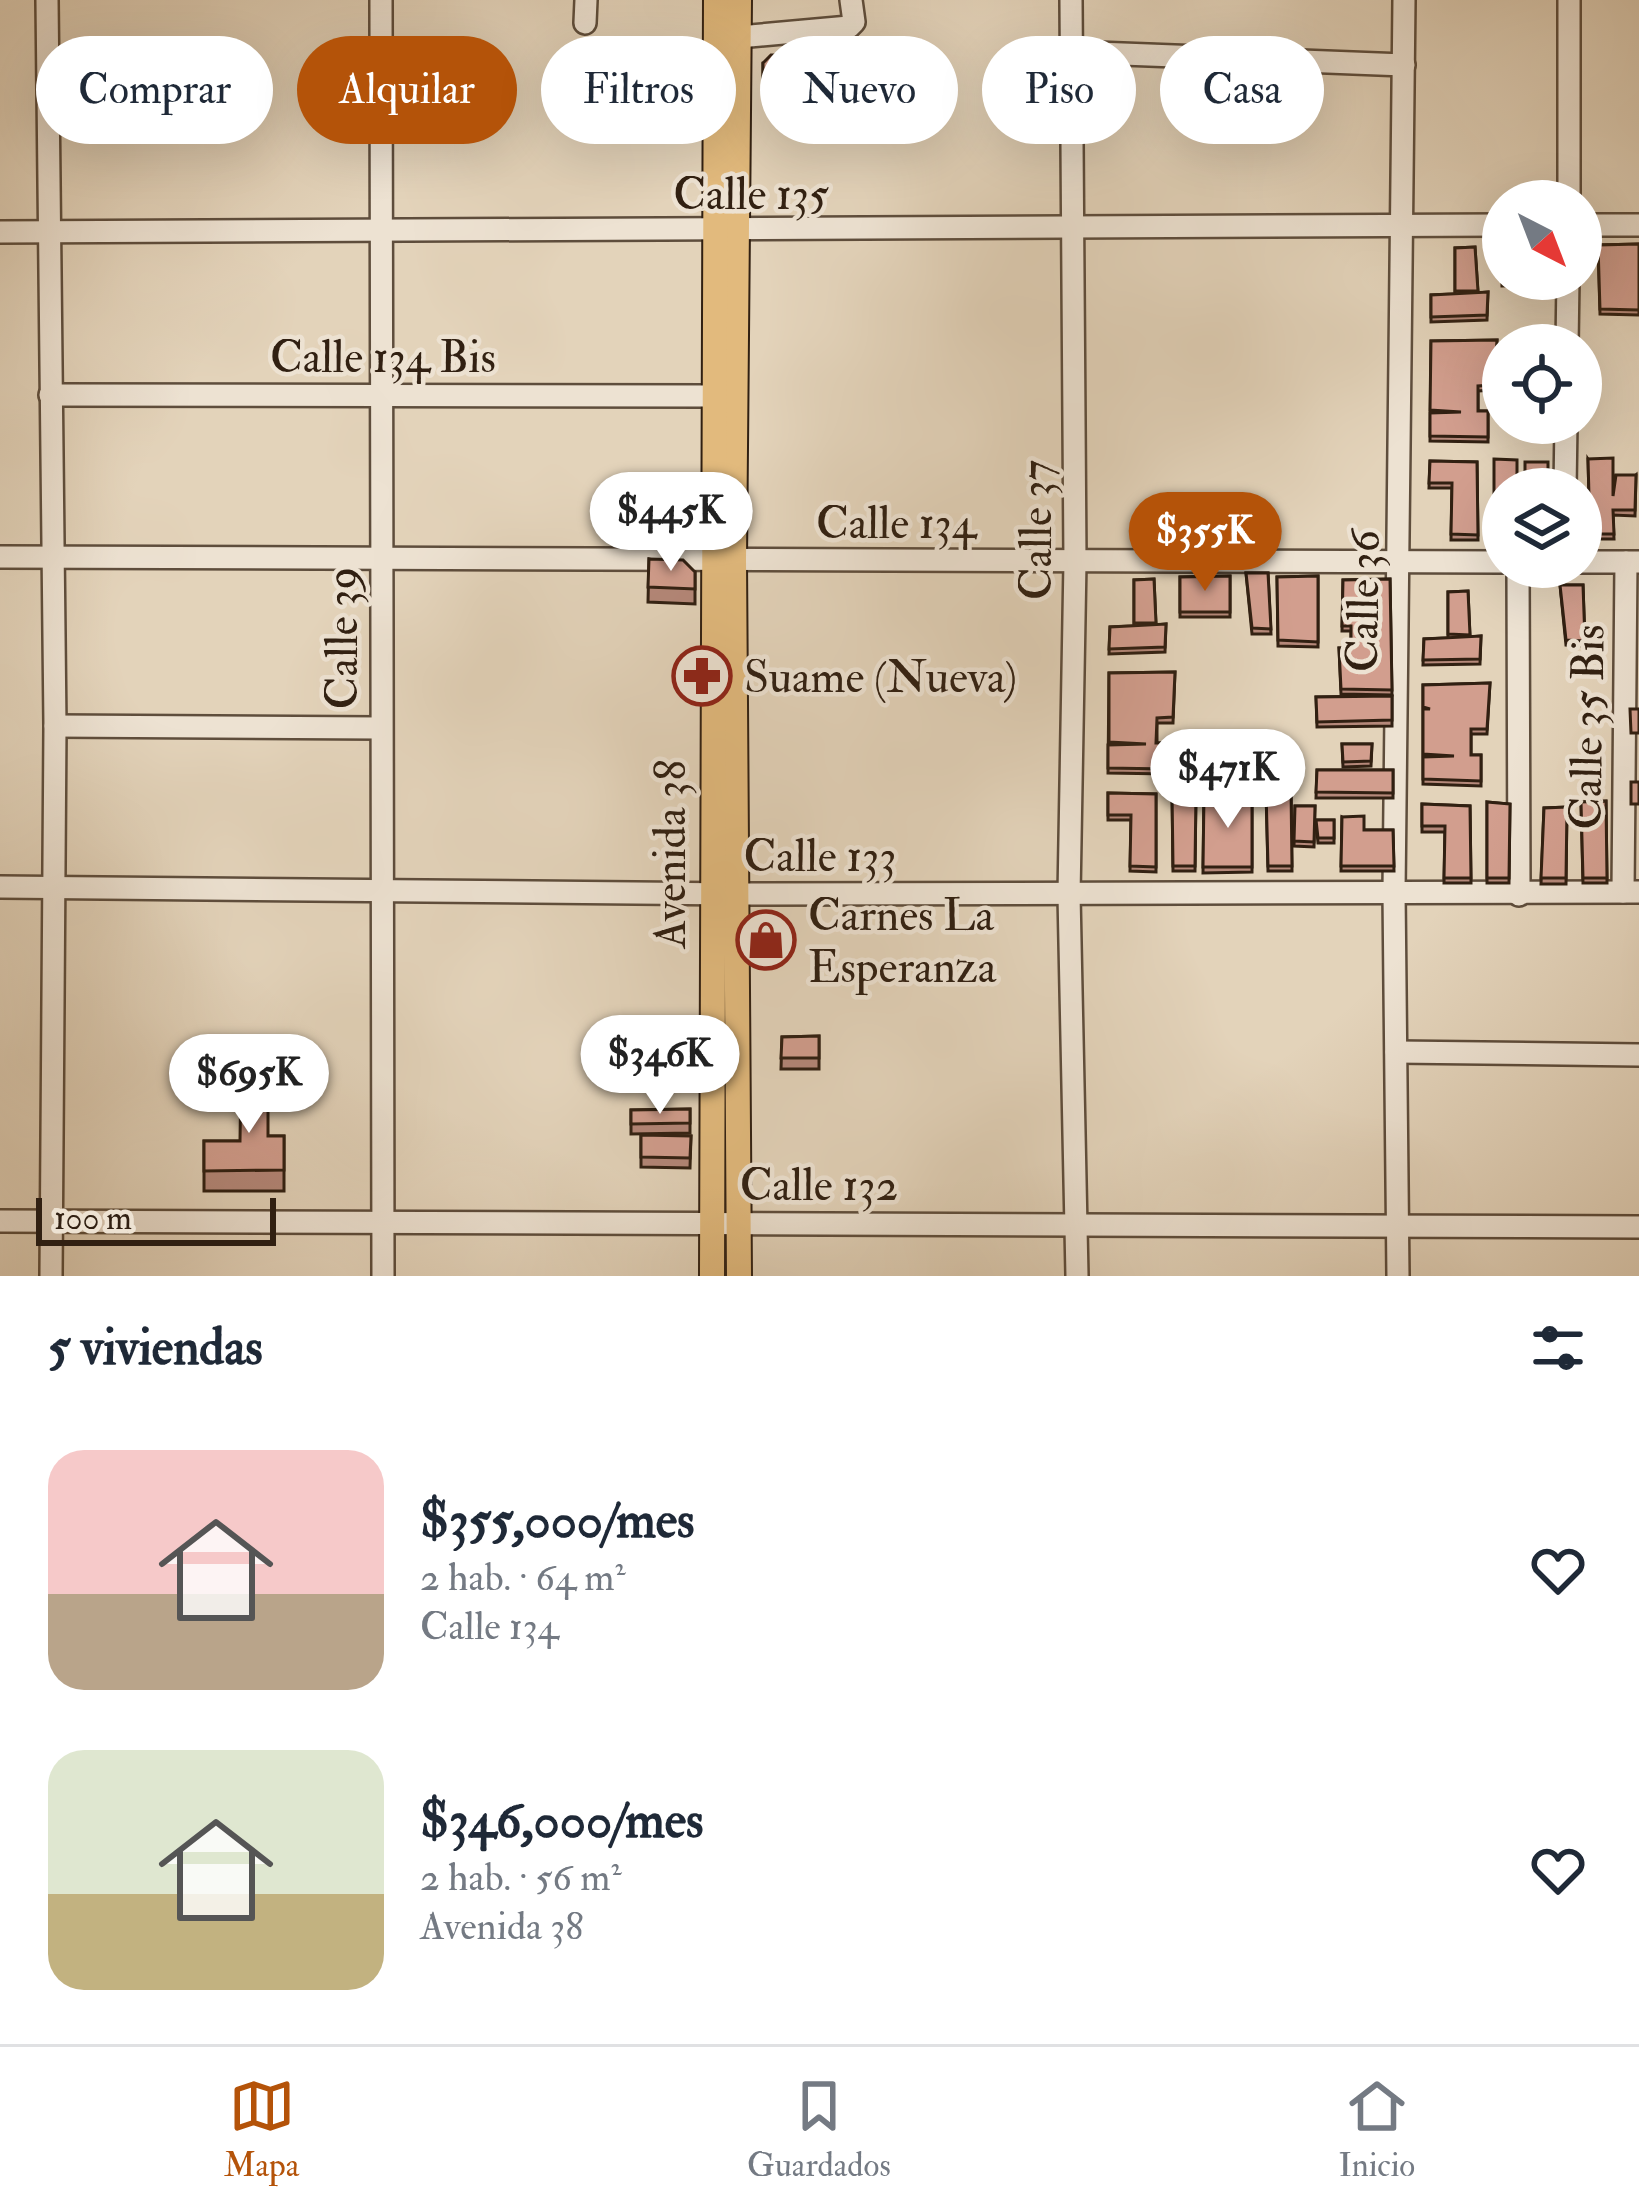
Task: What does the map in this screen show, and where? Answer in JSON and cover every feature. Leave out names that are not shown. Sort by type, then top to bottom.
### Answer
[{"type":"main road","name":"Avenida 38","points":[[712,1276],[710,893],[724,560],[728,233],[716,0]]},
{"type":"main road","name":"Avenida 38","points":[[739,0],[715,396],[737,894],[739,1276]]},
{"type":"street","points":[[47,0],[55,726],[50,887],[51,1276]]},
{"type":"street","name":"Calle 39","points":[[381,0],[382,1276]]},
{"type":"street","points":[[739,37],[849,27],[854,22],[851,0]]},
{"type":"street","name":"Calle 37","points":[[1071,0],[1071,36]]},
{"type":"street","name":"Calle 36","points":[[1398,1276],[1394,892],[1406,226],[1404,0]]},
{"type":"street","points":[[1569,0],[1569,180]]},
{"type":"street","points":[[1136,55],[1404,65]]},
{"type":"street","name":"Calle 37","points":[[1070,144],[1075,562],[1070,895],[1077,1276]]},
{"type":"street","points":[[1602,225],[1639,225]]},
{"type":"street","name":"Calle 135","points":[[0,232],[728,233],[1482,226]]},
{"type":"street","name":"Calle 134 Bis","points":[[50,395],[715,396]]},
{"type":"street","name":"Calle 134","points":[[0,557],[1482,562]]},
{"type":"street","name":"Calle 35 Bis","points":[[1631,892],[1632,562]]},
{"type":"street","name":"Calle 35 Bis","points":[[1518,588],[1519,895]]},
{"type":"street","points":[[55,726],[379,728]]},
{"type":"street","name":"Calle 133","points":[[0,887],[737,894],[1631,892]]},
{"type":"street","points":[[1396,1052],[1639,1054]]},
{"type":"street","name":"Calle 132","points":[[0,1220],[1639,1227]]},
{"type":"building","points":[[1639,244],[1639,310],[1600,309],[1602,245]]},
{"type":"building","points":[[1475,247],[1478,291],[1455,291],[1455,248]]},
{"type":"building","points":[[1482,292],[1482,300],[1488,300],[1487,315],[1431,317],[1431,295]]},
{"type":"building","points":[[1482,340],[1478,411],[1482,411],[1482,437],[1430,436],[1430,413],[1461,412],[1430,410],[1431,341]]},
{"type":"building","points":[[1613,458],[1613,496],[1616,475],[1636,475],[1635,510],[1613,510],[1614,534],[1602,534],[1602,468],[1588,468],[1588,459]]},
{"type":"building","points":[[1494,459],[1517,460],[1517,468],[1494,468]]},
{"type":"building","points":[[1430,461],[1477,462],[1478,535],[1451,534],[1452,483],[1429,483]]},
{"type":"building","points":[[1525,462],[1548,462],[1548,468],[1525,468]]},
{"type":"building","points":[[649,559],[683,560],[695,572],[695,589],[648,587]]},
{"type":"building","points":[[1246,573],[1268,573],[1271,629],[1252,628]]},
{"type":"building","points":[[1230,576],[1230,612],[1180,612],[1180,577]]},
{"type":"building","points":[[1318,576],[1318,642],[1278,640],[1277,577]]},
{"type":"building","points":[[1154,579],[1156,623],[1134,623],[1134,580]]},
{"type":"building","points":[[1390,579],[1392,690],[1341,689],[1339,648],[1351,648],[1351,626],[1342,626],[1343,580]]},
{"type":"building","points":[[1560,588],[1583,588],[1585,641],[1566,640]]},
{"type":"building","points":[[1468,591],[1470,635],[1448,634],[1448,592]]},
{"type":"building","points":[[1166,624],[1165,647],[1109,649],[1110,627]]},
{"type":"building","points":[[1481,636],[1480,659],[1423,660],[1424,639]]},
{"type":"building","points":[[1175,672],[1173,717],[1157,718],[1156,743],[1167,743],[1167,769],[1108,768],[1108,745],[1146,744],[1109,742],[1109,673]]},
{"type":"building","points":[[1490,683],[1487,729],[1471,729],[1471,755],[1481,755],[1481,781],[1423,779],[1423,757],[1454,756],[1423,754],[1423,709],[1430,709],[1423,707],[1423,685]]},
{"type":"building","points":[[1392,696],[1392,720],[1317,722],[1316,697]]},
{"type":"building","points":[[1630,709],[1639,709],[1639,733],[1631,733]]},
{"type":"building","points":[[1342,744],[1372,744],[1371,761],[1343,762]]},
{"type":"building","points":[[1317,770],[1393,770],[1393,793],[1316,792]]},
{"type":"building","points":[[1631,782],[1639,782],[1639,804],[1631,804]]},
{"type":"building","points":[[1291,790],[1292,866],[1268,866],[1266,791]]},
{"type":"building","points":[[1172,791],[1196,792],[1195,866],[1173,866]]},
{"type":"building","points":[[1108,793],[1156,794],[1156,867],[1130,866],[1131,815],[1108,815]]},
{"type":"building","points":[[1204,794],[1252,796],[1252,867],[1203,867]]},
{"type":"building","points":[[1606,801],[1607,878],[1583,878],[1581,802]]},
{"type":"building","points":[[1487,802],[1510,804],[1509,878],[1487,878]]},
{"type":"building","points":[[1422,804],[1470,806],[1471,878],[1444,878],[1445,826],[1422,826]]},
{"type":"building","points":[[1295,806],[1315,806],[1314,842],[1294,841]]},
{"type":"building","points":[[1567,807],[1566,878],[1541,878],[1544,808]]},
{"type":"building","points":[[1364,816],[1364,830],[1393,830],[1394,866],[1341,866],[1342,817]]},
{"type":"building","points":[[1316,820],[1334,820],[1334,838],[1318,838]]},
{"type":"building","points":[[819,1036],[819,1058],[781,1058],[782,1037]]},
{"type":"building","points":[[241,1077],[268,1077],[268,1136],[284,1136],[284,1170],[204,1171],[204,1141],[240,1141]]},
{"type":"building","points":[[690,1109],[690,1123],[631,1124],[631,1110]]},
{"type":"building","points":[[641,1135],[691,1136],[690,1158],[641,1157]]},
{"type":"place","name":"Suame (Nueva)","points":[[702,676]]},
{"type":"place","name":"Carnes La Esperanza","points":[[766,940]]}]
